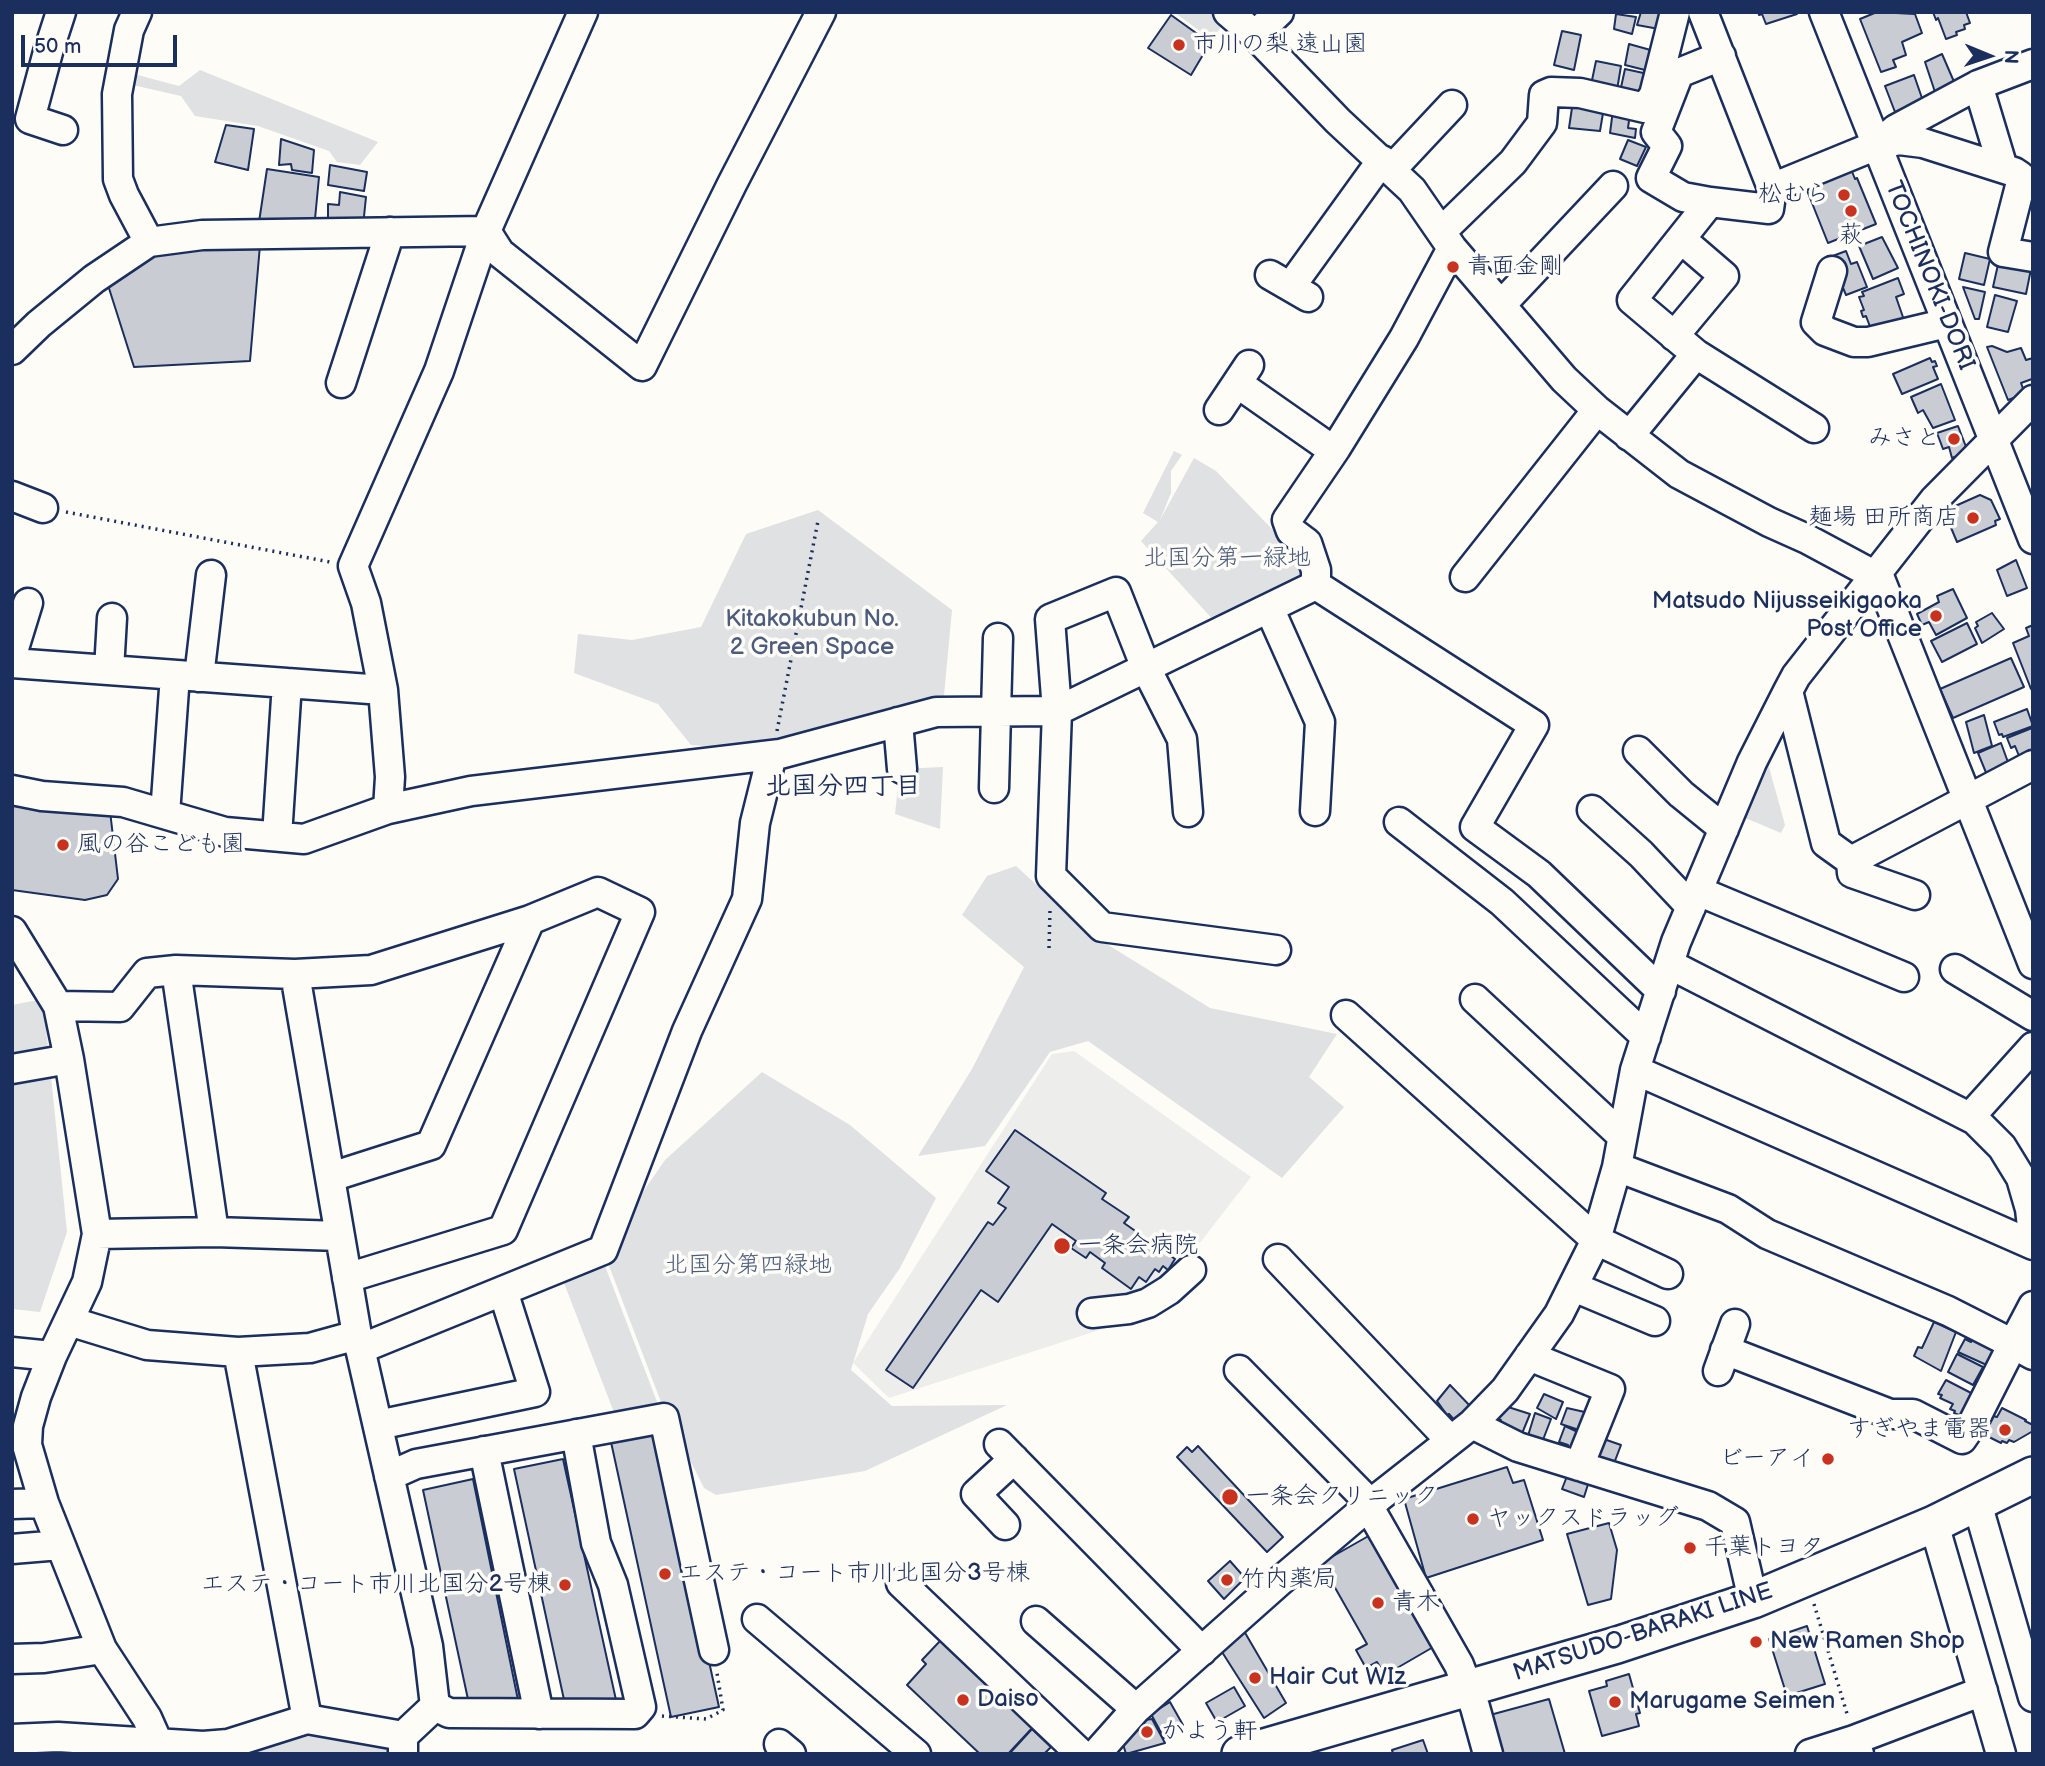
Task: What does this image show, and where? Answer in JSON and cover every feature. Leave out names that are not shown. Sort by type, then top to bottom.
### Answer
[{"type":"main road","name":"MATSUDO-BARAKI LINE","points":[[1240,1754],[1617,1645],[1754,1600],[1934,1524],[2033,1475]]},
{"type":"street","points":[[61,12],[30,119],[63,130]]},
{"type":"street","points":[[137,12],[129,30],[117,94],[118,179],[149,242]]},
{"type":"street","points":[[388,809],[390,777],[383,690],[366,603],[352,566],[439,371],[486,231],[583,12]]},
{"type":"street","points":[[486,231],[500,253],[642,366],[821,12]]},
{"type":"street","points":[[1228,12],[1255,35],[1338,121],[1412,190],[1446,240],[1500,305],[1564,379],[1597,410],[1679,474],[1769,522],[1876,573],[2033,964]]},
{"type":"street","points":[[1255,35],[1279,12]]},
{"type":"street","points":[[1316,585],[1316,570],[1307,543],[1291,531],[1287,520],[1334,451],[1404,338],[1446,240],[1513,162],[1542,123],[1544,95],[1551,92],[1580,93],[1645,108],[1654,95],[1675,12]]},
{"type":"street","points":[[1703,12],[1721,56],[1772,188],[1769,209],[1683,197],[1651,178],[1667,146],[1656,131],[1679,73],[1721,56]]},
{"type":"street","name":"TOCHINOKI-DORI","points":[[1824,12],[2033,539]]},
{"type":"street","points":[[1877,145],[1896,129],[1978,85],[2033,64]]},
{"type":"street","points":[[1978,85],[2003,167]]},
{"type":"street","points":[[1290,286],[1387,164],[1452,105]]},
{"type":"street","points":[[1772,188],[1877,145],[1899,140],[1923,143],[2003,167],[2020,176],[2020,186],[2003,251],[2033,257]]},
{"type":"street","points":[[1500,305],[1613,186]]},
{"type":"street","points":[[1710,202],[1632,300],[1696,354],[1814,428]]},
{"type":"street","points":[[12,350],[94,279],[149,242],[202,235],[486,231]]},
{"type":"street","points":[[341,383],[390,232]]},
{"type":"street","points":[[1674,335],[1724,276],[1681,239]]},
{"type":"street","points":[[1832,271],[1816,322],[1825,331],[1854,342],[1868,342],[1947,323]]},
{"type":"street","points":[[1629,436],[1696,354]]},
{"type":"street","points":[[1219,410],[1243,374],[1334,451]]},
{"type":"street","points":[[1096,1754],[1136,1709],[1369,1505],[1461,1432],[1505,1390],[1559,1314],[1596,1240],[1617,1167],[1635,1070],[1669,964],[1752,762],[1788,691],[1796,676],[1935,499],[2033,400]]},
{"type":"street","points":[[1465,578],[1597,410]]},
{"type":"street","points":[[12,496],[43,508]]},
{"type":"street","points":[[165,814],[187,676],[211,575]]},
{"type":"street","points":[[12,790],[42,796],[123,802],[225,832],[304,839],[388,809],[471,791],[772,755],[936,712],[1057,711],[1270,610],[1316,585]]},
{"type":"street","points":[[1316,585],[1534,725],[1475,827],[1539,874],[1661,990]]},
{"type":"street","points":[[1188,812],[1182,739],[1146,668],[1116,592],[1050,619],[1057,711],[1051,876],[1102,927],[1276,950]]},
{"type":"street","points":[[12,655],[27,603]]},
{"type":"street","points":[[1270,610],[1320,722],[1315,811]]},
{"type":"street","points":[[109,670],[113,618]]},
{"type":"street","points":[[994,788],[998,638]]},
{"type":"street","points":[[12,663],[383,690]]},
{"type":"street","points":[[276,836],[287,683]]},
{"type":"street","points":[[1788,691],[1826,843],[1851,861],[1852,873],[1915,895]]},
{"type":"street","points":[[898,722],[902,769]]},
{"type":"street","points":[[1638,751],[1681,794],[1724,829]]},
{"type":"street","points":[[69,1321],[147,1345],[237,1352],[310,1349],[359,1342],[503,1291],[603,1250],[687,1031],[747,899],[755,823],[772,755]]},
{"type":"street","points":[[1851,861],[2033,765]]},
{"type":"street","points":[[1592,810],[1695,899],[1904,977]]},
{"type":"street","points":[[1399,822],[1502,902],[1646,1037]]},
{"type":"street","points":[[58,1006],[120,1007],[147,972],[176,970],[295,974],[371,970],[530,920],[598,892],[640,912],[503,1230],[347,1278]]},
{"type":"street","points":[[331,1177],[430,1144],[530,920]]},
{"type":"street","points":[[12,931],[58,1006],[69,1059],[96,1234],[87,1282],[52,1356],[20,1445],[102,1649],[147,1718],[161,1749]]},
{"type":"street","points":[[1669,964],[1970,1117],[2002,1147],[2021,1178],[2032,1218]]},
{"type":"street","points":[[1955,969],[2033,1016]]},
{"type":"street","points":[[176,970],[214,1232]]},
{"type":"street","points":[[12,1738],[58,1737],[161,1749],[228,1744],[307,1719],[403,1745],[435,1706],[428,1646],[359,1342],[295,974]]},
{"type":"street","points":[[1475,999],[1621,1135]]},
{"type":"street","points":[[1346,1016],[1596,1240],[1668,1274]]},
{"type":"street","points":[[1970,1117],[2031,1052]]},
{"type":"street","points":[[12,1069],[69,1059]]},
{"type":"street","points":[[1635,1070],[2033,1245]]},
{"type":"street","points":[[1617,1167],[1727,1209],[1767,1234],[1948,1311],[2023,1349]]},
{"type":"street","points":[[96,1234],[214,1232],[340,1236]]},
{"type":"street","points":[[1278,1259],[1461,1432],[1708,1506],[1734,1522],[1754,1600]]},
{"type":"street","points":[[1092,1313],[1129,1309],[1148,1303],[1169,1290],[1191,1270]]},
{"type":"street","points":[[1574,1287],[1655,1321]]},
{"type":"street","points":[[378,1425],[535,1392],[503,1291]]},
{"type":"street","points":[[1735,1324],[1721,1361],[1890,1414],[1913,1414],[1962,1439],[2023,1349],[2033,1306]]},
{"type":"street","points":[[12,1352],[52,1356]]},
{"type":"street","points":[[237,1352],[307,1719]]},
{"type":"street","points":[[1529,1356],[1609,1389],[1578,1466]]},
{"type":"street","points":[[1239,1370],[1363,1495],[1459,1665],[1488,1754]]},
{"type":"street","points":[[389,1476],[416,1464],[664,1418],[714,1650]]},
{"type":"street","points":[[435,1706],[449,1713],[539,1714],[635,1714],[641,1707],[613,1585],[596,1543],[576,1434]]},
{"type":"street","points":[[484,1451],[539,1714]]},
{"type":"street","points":[[1005,1525],[976,1494],[1007,1452],[1202,1651]]},
{"type":"street","points":[[12,1504],[44,1503]]},
{"type":"street","points":[[1977,1503],[2028,1663],[2033,1697]]},
{"type":"street","points":[[1934,1524],[2001,1754]]},
{"type":"street","points":[[12,1549],[60,1545]]},
{"type":"street","points":[[901,1583],[1081,1754]]},
{"type":"street","points":[[757,1619],[916,1754]]},
{"type":"street","points":[[1037,1620],[1136,1709]]},
{"type":"street","points":[[12,1659],[44,1658],[102,1649]]},
{"type":"street","points":[[1810,1754],[1857,1747],[1983,1691]]},
{"type":"path","points":[[43,508],[352,566]]},
{"type":"path","points":[[772,755],[818,521]]},
{"type":"path","points":[[1812,1599],[1857,1747]]},
{"type":"path","points":[[635,1714],[706,1719],[723,1710],[714,1650]]},
{"type":"shaded area","name":"一条会病院","points":[[1074,1051],[1251,1177],[1143,1316],[889,1398],[853,1363],[1052,1054]]},
{"type":"green space","points":[[1174,12],[1215,12],[1225,21],[1212,40]]},
{"type":"green space","points":[[200,70],[378,142],[360,165],[337,162],[329,151],[258,126],[195,116],[181,96],[124,83],[130,73],[179,86]]},
{"type":"green space","name":"北国分第一緑地","points":[[1174,451],[1182,455],[1171,471],[1171,493],[1160,520],[1194,458],[1216,471],[1298,556],[1305,580],[1217,624],[1141,541],[1158,522],[1143,513]]},
{"type":"green space","name":"Kitakokubun No. 2 Green Space","points":[[818,510],[952,610],[943,706],[768,751],[691,745],[658,704],[574,673],[578,634],[632,640],[701,627],[746,534]]},
{"type":"green space","points":[[1764,749],[1785,825],[1781,833],[1736,814]]},
{"type":"green space","points":[[943,767],[940,829],[895,814],[900,769]]},
{"type":"green space","points":[[1016,866],[1089,933],[1210,1008],[1337,1034],[1309,1077],[1344,1107],[1282,1178],[1088,1041],[1050,1052],[985,1146],[918,1156],[972,1069],[1024,967],[962,915],[987,876]]},
{"type":"green space","points":[[43,999],[67,1232],[40,1312],[12,1309],[12,1005]]},
{"type":"green space","name":"北国分第四緑地","points":[[762,1072],[850,1125],[936,1198],[900,1268],[868,1314],[851,1370],[892,1406],[1007,1405],[865,1471],[716,1495],[704,1488],[661,1402],[603,1250],[665,1160]]},
{"type":"green space","points":[[605,1266],[659,1407],[615,1415],[564,1283]]},
{"type":"green space","points":[[310,1720],[403,1736],[403,1754],[162,1754]]},
{"type":"building","points":[[1641,12],[1664,12],[1659,29],[1637,25]]},
{"type":"building","points":[[1758,12],[1797,14],[1766,24],[1762,14],[1759,15]]},
{"type":"building","points":[[1877,12],[1915,14],[1922,33],[1902,42],[1906,55],[1893,60],[1896,67],[1881,72],[1860,19]]},
{"type":"building","points":[[1933,12],[1966,12],[1970,23],[1964,25],[1965,29],[1956,32],[1957,35],[1946,39]]},
{"type":"building","points":[[1616,14],[1636,17],[1632,34],[1614,29]]},
{"type":"building","name":"市川の梨 遠山園","points":[[1171,15],[1210,43],[1191,75],[1148,48]]},
{"type":"building","points":[[1562,31],[1581,35],[1574,70],[1554,65]]},
{"type":"building","points":[[1629,44],[1654,51],[1649,71],[1625,65]]},
{"type":"building","points":[[1942,54],[1955,84],[1935,92],[1925,62]]},
{"type":"building","points":[[1596,61],[1621,66],[1617,90],[1591,85]]},
{"type":"building","points":[[1625,69],[1648,74],[1642,97],[1620,92]]},
{"type":"building","points":[[1914,75],[1923,101],[1895,112],[1885,86]]},
{"type":"building","points":[[1573,101],[1604,107],[1600,131],[1569,128]]},
{"type":"building","points":[[1613,110],[1630,113],[1628,128],[1636,129],[1635,138],[1610,133]]},
{"type":"building","points":[[226,125],[254,129],[248,170],[215,162]]},
{"type":"building","points":[[281,139],[314,150],[312,173],[292,170],[291,164],[279,165]]},
{"type":"building","points":[[1628,140],[1646,147],[1637,166],[1620,159]]},
{"type":"building","points":[[330,165],[367,172],[364,191],[328,185]]},
{"type":"building","points":[[267,169],[319,177],[315,219],[300,224],[259,222]]},
{"type":"building","points":[[1851,169],[1876,224],[1828,243],[1806,188]]},
{"type":"building","points":[[340,192],[366,197],[363,226],[328,224],[328,204],[339,205]]},
{"type":"building","points":[[1882,237],[1898,268],[1873,279],[1859,246]]},
{"type":"building","points":[[260,245],[250,361],[134,367],[107,282],[151,251]]},
{"type":"building","points":[[1846,251],[1851,264],[1857,262],[1867,287],[1846,295],[1830,257]]},
{"type":"building","points":[[1965,253],[1990,259],[1984,285],[1959,279]]},
{"type":"building","points":[[1999,260],[2031,269],[2026,294],[1993,287]]},
{"type":"building","points":[[1898,278],[1904,294],[1896,297],[1904,320],[1872,332],[1866,316],[1863,317],[1861,311],[1864,310],[1859,297],[1864,296],[1862,292]]},
{"type":"building","points":[[1963,287],[1985,292],[1979,319],[1975,319]]},
{"type":"building","points":[[1995,295],[2017,301],[2008,332],[1987,327]]},
{"type":"building","points":[[1992,346],[2007,352],[2021,348],[2026,360],[2033,358],[2032,379],[2021,383],[2025,394],[2008,400],[1987,347]]},
{"type":"building","points":[[1930,358],[1937,366],[1933,367],[1938,379],[1902,394],[1893,374]]},
{"type":"building","points":[[1941,384],[1955,420],[1933,428],[1923,410],[1918,413],[1911,397]]},
{"type":"building","points":[[1958,426],[1968,452],[1952,458],[1949,447],[1943,449],[1937,433]]},
{"type":"building","points":[[1980,495],[1991,500],[2000,519],[1995,521],[1996,525],[1957,542],[1944,511]]},
{"type":"building","points":[[2016,560],[2027,588],[2007,596],[1997,570]]},
{"type":"building","points":[[1953,589],[1967,618],[1936,635],[1929,622],[1922,625],[1917,614],[1939,602],[1937,596]]},
{"type":"building","points":[[1992,613],[2004,629],[1982,643],[1975,628],[1978,626],[1976,622]]},
{"type":"building","points":[[1967,623],[1977,644],[1942,662],[1931,641]]},
{"type":"building","points":[[2033,625],[2031,689],[2013,643],[2029,636],[2026,628]]},
{"type":"building","points":[[2011,658],[2024,687],[1953,718],[1940,689]]},
{"type":"building","points":[[2027,709],[2033,726],[2003,737],[2002,734],[1999,735],[1994,722]]},
{"type":"building","points":[[1984,715],[1992,746],[1974,753],[1966,722]]},
{"type":"building","points":[[2032,728],[2033,750],[2019,756],[2015,746],[2011,748],[2007,738]]},
{"type":"building","points":[[2001,743],[2009,765],[1987,775],[1978,753]]},
{"type":"building","name":"風の谷こども園","points":[[12,790],[110,811],[118,879],[107,895],[85,900],[12,890]]},
{"type":"building","points":[[1015,1130],[1106,1193],[1102,1199],[1129,1217],[1124,1223],[1175,1259],[1168,1270],[1163,1266],[1159,1272],[1155,1269],[1146,1282],[1139,1277],[1131,1289],[1102,1268],[1105,1263],[1090,1252],[1086,1258],[1071,1248],[1076,1241],[1052,1224],[998,1302],[981,1290],[913,1388],[886,1370],[988,1222],[993,1225],[1006,1208],[998,1203],[1009,1187],[986,1171]]},
{"type":"building","points":[[1934,1322],[1956,1332],[1941,1371],[1914,1356],[1918,1347],[1922,1348]]},
{"type":"building","points":[[1975,1335],[2001,1348],[1991,1367],[1958,1352],[1965,1339],[1971,1342]]},
{"type":"building","points":[[1957,1354],[1983,1367],[1973,1385],[1948,1372]]},
{"type":"building","points":[[1946,1380],[1975,1395],[1964,1417],[1954,1413],[1955,1411],[1950,1409],[1953,1404],[1940,1398],[1942,1395],[1938,1394]]},
{"type":"building","points":[[1450,1385],[1472,1408],[1456,1422],[1437,1401]]},
{"type":"building","points":[[1544,1394],[1563,1402],[1556,1419],[1537,1408]]},
{"type":"building","points":[[1505,1406],[1530,1414],[1521,1436],[1498,1426],[1501,1420],[1496,1417]]},
{"type":"building","points":[[1567,1408],[1589,1413],[1582,1431],[1561,1424]]},
{"type":"building","points":[[2002,1408],[2033,1425],[2033,1431],[2007,1443],[2001,1443],[1979,1432],[1986,1419],[1991,1421],[1993,1416],[1997,1417]]},
{"type":"building","points":[[1535,1413],[1551,1419],[1541,1445],[1527,1439]]},
{"type":"building","points":[[1565,1426],[1582,1434],[1573,1456],[1564,1453],[1568,1445],[1559,1442]]},
{"type":"building","name":"エステ・コート市川北国分3号棟","points":[[659,1434],[719,1707],[671,1717],[611,1442]]},
{"type":"building","points":[[1598,1437],[1621,1445],[1613,1466],[1594,1458]]},
{"type":"building","name":"一条会クリニック","points":[[1198,1446],[1283,1537],[1267,1552],[1177,1457],[1187,1447],[1192,1452]]},
{"type":"building","name":"エステ・コート市川北国分2号棟","points":[[563,1459],[616,1700],[566,1709],[514,1469]]},
{"type":"building","name":"ヤックスドラッグ","points":[[1507,1467],[1513,1483],[1524,1480],[1543,1540],[1426,1578],[1404,1499]]},
{"type":"building","points":[[1569,1471],[1590,1478],[1584,1497],[1562,1489]]},
{"type":"building","points":[[473,1479],[519,1705],[469,1704],[423,1490]]},
{"type":"building","points":[[1609,1523],[1617,1550],[1611,1599],[1588,1605],[1567,1534]]},
{"type":"building","name":"青木","points":[[1372,1534],[1435,1646],[1385,1675],[1377,1662],[1366,1668],[1356,1650],[1367,1644],[1321,1563]]},
{"type":"building","name":"竹内薬局","points":[[1230,1561],[1245,1578],[1224,1599],[1208,1581]]},
{"type":"building","points":[[1807,1626],[1825,1684],[1787,1696],[1769,1639]]},
{"type":"building","name":"Hair Cut WIz","points":[[1244,1631],[1286,1703],[1264,1718],[1222,1652]]},
{"type":"building","name":"Daiso","points":[[940,1641],[1034,1726],[1008,1754],[980,1754],[907,1685],[926,1664],[922,1660]]},
{"type":"building","name":"Marugame Seimen","points":[[1629,1674],[1640,1713],[1636,1714],[1639,1726],[1602,1736],[1589,1691],[1607,1686],[1606,1681]]},
{"type":"building","points":[[1234,1687],[1245,1706],[1217,1722],[1206,1703]]},
{"type":"building","points":[[1549,1699],[1565,1754],[1501,1754],[1490,1715]]},
{"type":"building","points":[[1170,1702],[1183,1725],[1164,1738],[1151,1714]]},
{"type":"building","name":"かよう軒","points":[[1152,1719],[1165,1743],[1126,1754],[1123,1744],[1145,1720]]},
{"type":"building","points":[[1032,1729],[1051,1747],[1044,1754],[1009,1754]]},
{"type":"building","points":[[1423,1740],[1428,1754],[1393,1754],[1392,1750]]},
{"type":"place","name":"市川の梨 遠山園","points":[[1179,45]]},
{"type":"place","name":"松むら","points":[[1844,195]]},
{"type":"place","name":"萩","points":[[1851,211]]},
{"type":"place","name":"青面金剛","points":[[1453,267]]},
{"type":"place","name":"みさと","points":[[1954,439]]},
{"type":"place","name":"麺場 田所商店","points":[[1973,518]]},
{"type":"place","name":"Matsudo Nijusseikigaoka Post Office","points":[[1936,616]]},
{"type":"place","name":"風の谷こども園","points":[[63,845]]},
{"type":"place","name":"一条会病院","points":[[1062,1246]]},
{"type":"place","name":"すぎやま電器","points":[[2005,1430]]},
{"type":"place","name":"ビーアイ","points":[[1828,1459]]},
{"type":"place","name":"一条会クリニック","points":[[1230,1497]]},
{"type":"place","name":"ヤックスドラッグ","points":[[1473,1519]]},
{"type":"place","name":"千葉トヨタ","points":[[1690,1548]]},
{"type":"place","name":"エステ・コート市川北国分3号棟","points":[[665,1574]]},
{"type":"place","name":"竹内薬局","points":[[1227,1580]]},
{"type":"place","name":"エステ・コート市川北国分2号棟","points":[[565,1585]]},
{"type":"place","name":"青木","points":[[1378,1603]]},
{"type":"place","name":"New Ramen Shop","points":[[1756,1642]]},
{"type":"place","name":"Hair Cut WIz","points":[[1255,1678]]},
{"type":"place","name":"Daiso","points":[[963,1700]]},
{"type":"place","name":"Marugame Seimen","points":[[1615,1702]]},
{"type":"place","name":"かよう軒","points":[[1147,1732]]},
{"type":"district","name":"北国分四丁目","points":[[843,787]]}]
